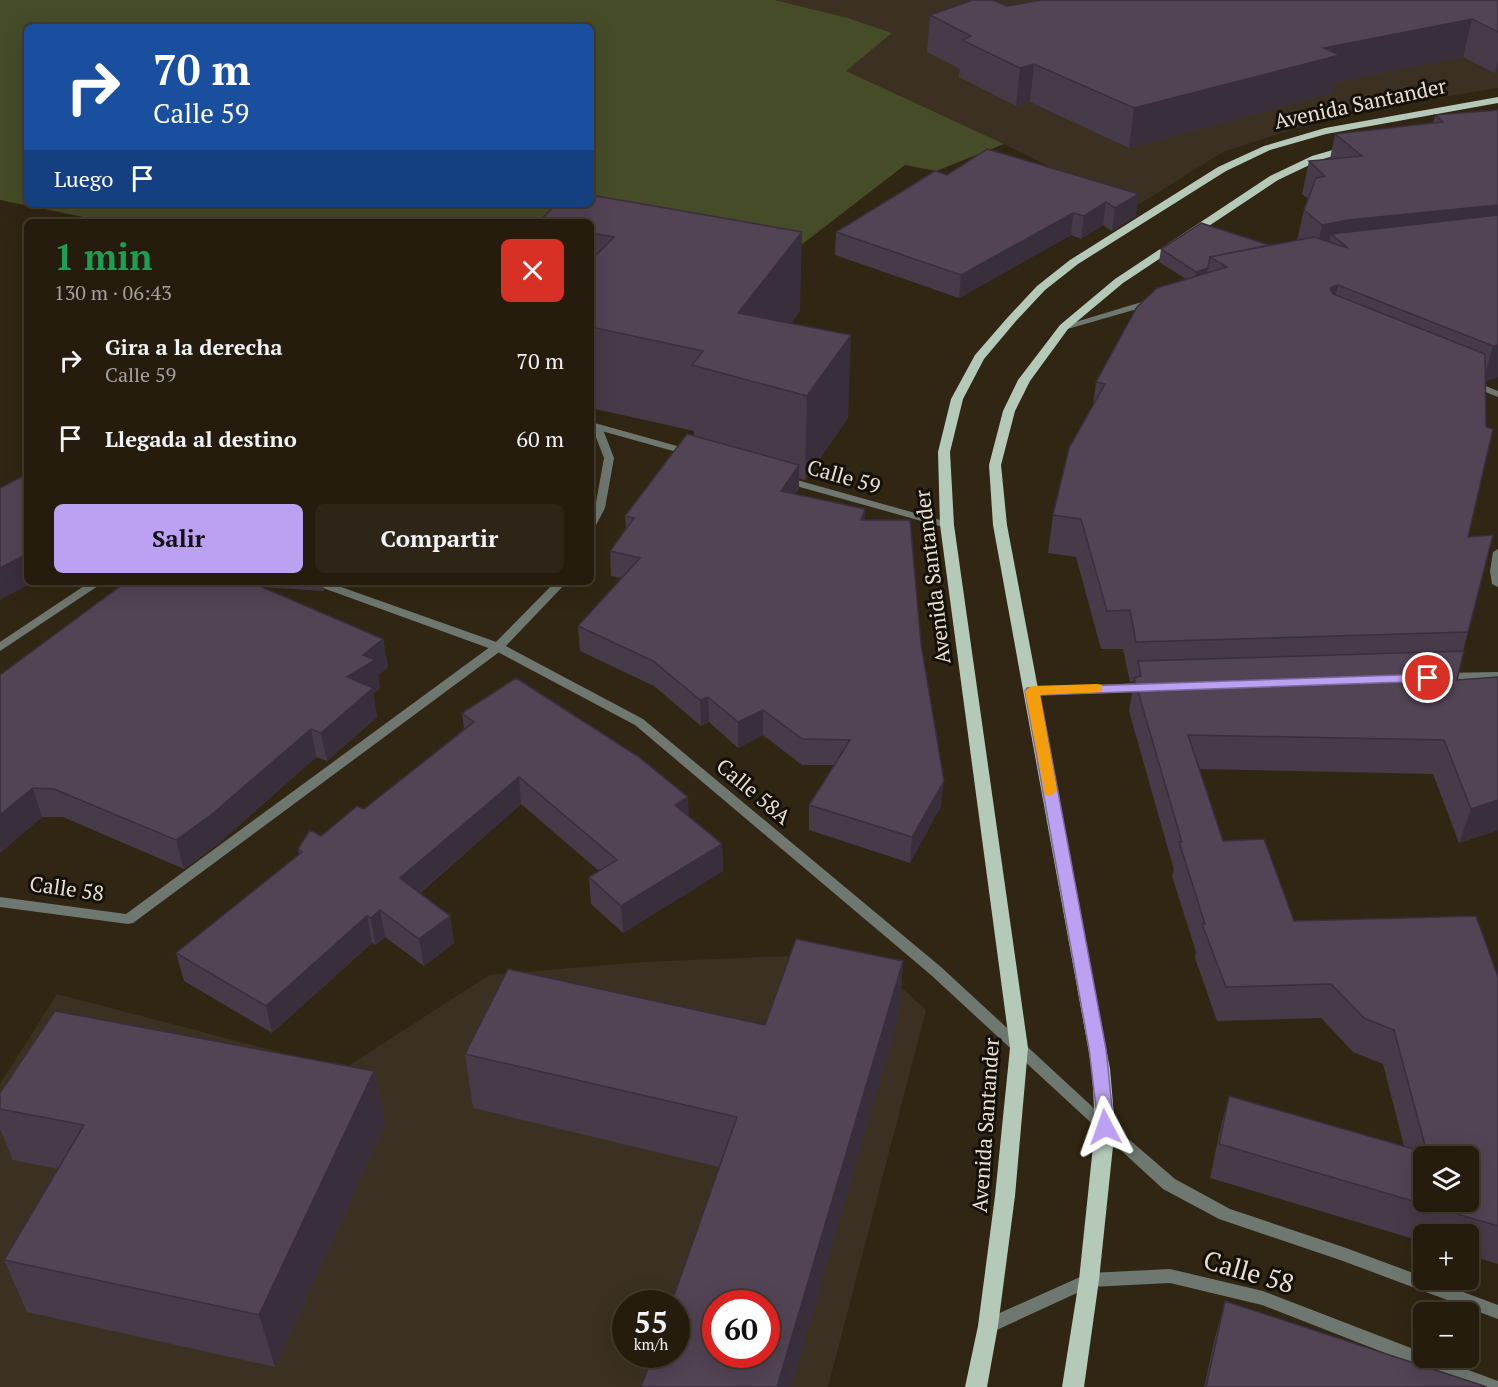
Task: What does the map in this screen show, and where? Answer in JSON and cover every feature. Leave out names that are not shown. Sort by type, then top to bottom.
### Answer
[{"type":"main road","name":"Avenida Santander","points":[[976,1387],[988,1326],[1005,1196],[1019,1048],[947,525],[944,452],[957,399],[979,358],[1041,288],[1074,262],[1222,169],[1267,148],[1325,131],[1498,100]]},
{"type":"main road","name":"Avenida Santander","points":[[1073,1387],[1089,1280],[1105,1127],[1098,1049],[1000,525],[995,465],[1009,411],[1024,380],[1064,327],[1119,281],[1274,178],[1316,158],[1367,144]]},
{"type":"street","points":[[1064,327],[1162,298]]},
{"type":"street","points":[[1456,377],[1498,394]]},
{"type":"street","points":[[594,426],[699,455]]},
{"type":"street","points":[[594,426],[609,458],[600,508],[594,519]]},
{"type":"street","name":"Calle 59","points":[[778,477],[947,525]]},
{"type":"street","points":[[1498,552],[1496,571],[1498,584]]},
{"type":"street","points":[[0,647],[93,585]]},
{"type":"street","name":"Calle 58A","points":[[324,585],[498,647],[639,722],[936,971],[1105,1127]]},
{"type":"street","points":[[498,647],[558,585]]},
{"type":"street","name":"Calle 58","points":[[0,902],[128,919],[498,647]]},
{"type":"street","points":[[1426,678],[1498,676]]},
{"type":"street","points":[[1032,691],[1163,686]]},
{"type":"street","name":"Calle 58","points":[[1105,1127],[1169,1184],[1225,1214],[1346,1254],[1498,1312]]},
{"type":"street","name":"Calle 58","points":[[988,1326],[1089,1280],[1170,1276],[1263,1299],[1492,1387]]},
{"type":"shaded area","points":[[775,0],[1374,0],[1498,6],[1498,88],[1337,115],[1223,152],[1133,208],[1004,144],[845,71],[892,33],[848,18]]},
{"type":"shaded area","points":[[815,955],[899,985],[926,1010],[828,1387],[0,1387],[0,1084],[57,994],[344,1069],[489,975],[642,962]]},
{"type":"green space","points":[[0,0],[775,0],[848,18],[892,33],[846,71],[1004,144],[936,171],[905,165],[788,255],[594,223],[594,219],[93,219],[34,207],[594,207],[594,24],[24,24],[24,205],[0,200]]},
{"type":"building","points":[[973,0],[993,0],[1007,6],[1042,0],[1498,0],[1498,32],[1472,19],[1324,48],[1340,55],[1134,108],[1034,64],[1020,68],[962,40],[971,36],[930,15]]},
{"type":"building","points":[[1498,110],[1498,205],[1348,220],[1322,225],[1304,210],[1316,178],[1325,176],[1309,161],[1362,156],[1335,134],[1443,122],[1435,115]]},
{"type":"building","points":[[987,149],[1139,194],[1115,208],[1106,202],[1084,216],[1073,213],[961,275],[836,232],[935,171],[947,175]]},
{"type":"building","points":[[594,196],[802,232],[738,313],[851,335],[807,396],[692,365],[703,351],[594,328],[594,257],[614,237],[594,234],[594,219],[541,219],[554,207],[594,207]]},
{"type":"building","points":[[1498,215],[1498,345],[1493,346],[1338,285],[1330,288],[1333,294],[1485,354],[1486,427],[1493,429],[1468,537],[1493,535],[1468,632],[1136,642],[1130,610],[1107,611],[1081,519],[1053,515],[1069,448],[1105,384],[1096,382],[1137,307],[1157,288],[1227,267],[1210,257],[1314,237],[1348,248],[1331,234]]},
{"type":"building","points":[[1201,223],[1269,245],[1210,257],[1208,268],[1196,272],[1161,249]]},
{"type":"building","points":[[687,434],[799,465],[781,491],[865,509],[861,520],[910,520],[921,644],[944,781],[912,837],[809,805],[850,740],[802,739],[763,710],[738,722],[708,697],[700,700],[653,661],[578,626],[640,558],[610,551],[634,518],[625,516]]},
{"type":"building","points":[[24,476],[24,556],[0,568],[0,488]]},
{"type":"building","points":[[122,585],[257,585],[383,639],[363,655],[375,660],[347,677],[373,688],[321,733],[311,729],[211,815],[176,840],[54,789],[33,788],[0,815],[0,675]]},
{"type":"building","points":[[1464,651],[1457,680],[1498,677],[1498,800],[1471,809],[1444,740],[1188,735],[1223,841],[1264,839],[1294,921],[1476,916],[1498,977],[1498,1226],[1450,1212],[1479,1212],[1479,1146],[1425,1146],[1394,1030],[1364,1018],[1331,984],[1226,987],[1202,924],[1205,924],[1179,842],[1182,842],[1134,678],[1141,676],[1138,661]]},
{"type":"building","points":[[516,678],[639,757],[688,797],[675,805],[722,844],[621,906],[589,877],[617,860],[519,777],[400,878],[450,916],[419,939],[380,910],[371,918],[367,916],[266,1006],[176,953],[302,852],[298,849],[310,830],[321,836],[357,806],[364,809],[474,722],[462,713]]},
{"type":"building","points":[[796,939],[903,961],[777,1387],[641,1387],[648,1368],[690,1368],[690,1290],[676,1290],[737,1117],[465,1054],[508,969],[765,1025]]},
{"type":"building","points":[[55,1011],[374,1071],[259,1315],[4,1260],[84,1125],[0,1109],[0,1093]]},
{"type":"building","points":[[1229,1096],[1413,1149],[1413,1201],[1219,1144]]},
{"type":"building","points":[[1225,1301],[1413,1363],[1413,1368],[1429,1368],[1487,1387],[1206,1387]]},
{"type":"slow traffic","points":[[1050,791],[1032,691],[1097,688]]},
{"type":"route","points":[[1105,1127],[1098,1049],[1032,691],[1428,678]]}]
